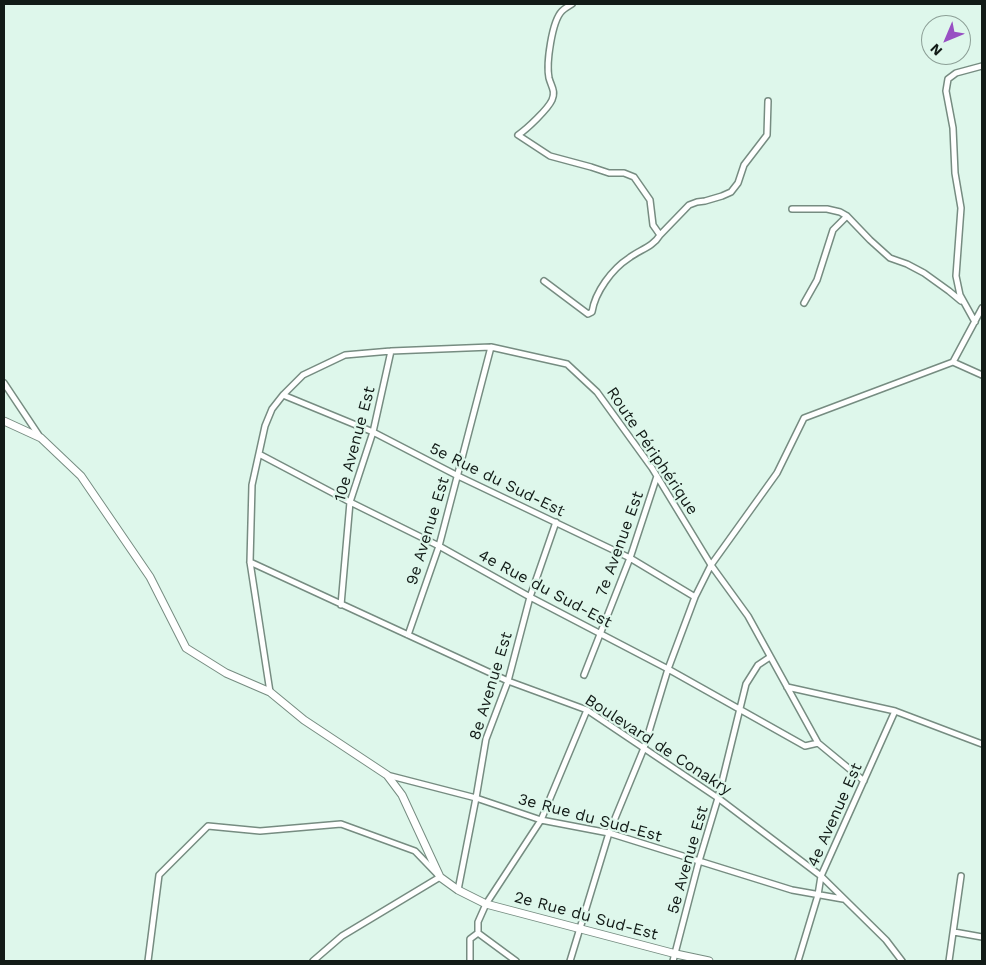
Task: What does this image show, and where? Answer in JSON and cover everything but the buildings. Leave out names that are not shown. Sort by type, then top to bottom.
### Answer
[{"type":"street","points":[[572,4],[561,11],[554,28],[548,61],[549,78],[554,91],[552,100],[529,127],[518,136],[550,156],[609,173],[624,173],[634,178],[650,200],[653,225],[660,235]]},
{"type":"street","points":[[967,310],[960,295],[956,276],[961,208],[955,172],[953,128],[946,91],[948,79],[956,74],[982,66]]},
{"type":"street","points":[[544,281],[588,314],[592,312],[597,296],[612,274],[628,258],[657,239],[690,205],[731,192],[738,183],[744,164],[767,135],[766,114],[768,101]]},
{"type":"street","points":[[792,209],[827,209],[847,216],[890,258],[907,264],[938,283],[960,300],[975,322]]},
{"type":"street","points":[[804,303],[817,280],[833,230],[847,216]]},
{"type":"street","points":[[570,961],[609,833],[644,748],[668,669],[695,597],[712,565],[777,473],[804,418],[953,362],[982,308]]},
{"type":"street","name":"Route Périphérique","points":[[270,692],[250,562],[252,485],[265,426],[272,409],[283,394],[303,375],[344,355],[491,347],[567,364],[597,392],[657,476],[712,565],[748,616],[818,743],[864,781]]},
{"type":"street","name":"9e Avenue Est","points":[[408,635],[439,546],[491,347]]},
{"type":"street","name":"10e Avenue Est","points":[[341,605],[350,502],[373,432],[391,351]]},
{"type":"street","points":[[953,362],[982,375]]},
{"type":"street","points":[[4,382],[40,438],[81,476],[150,577],[186,648],[226,674],[270,692],[304,720],[387,775],[402,794],[440,877]]},
{"type":"street","name":"5e Rue du Sud-Est","points":[[283,394],[373,432],[458,476],[630,558],[695,597]]},
{"type":"street","points":[[4,421],[40,438]]},
{"type":"street","name":"4e Rue du Sud-Est","points":[[259,454],[439,546],[530,597],[600,632],[805,746],[818,743]]},
{"type":"street","name":"7e Avenue Est","points":[[584,676],[630,558],[657,476]]},
{"type":"street","name":"8e Avenue Est","points":[[458,890],[486,739],[508,681],[530,597],[556,522]]},
{"type":"street","name":"Boulevard de Conakry","points":[[250,562],[508,681],[587,710],[718,798],[821,876],[886,940],[902,961]]},
{"type":"street","name":"5e Avenue Est","points":[[674,958],[699,861],[718,798],[746,684],[758,665],[770,657]]},
{"type":"street","points":[[787,687],[895,711],[982,744]]},
{"type":"street","points":[[478,933],[478,922],[486,904],[541,820],[587,710]]},
{"type":"street","name":"4e Avenue Est","points":[[798,961],[818,895],[821,876],[895,711]]},
{"type":"street","name":"3e Rue du Sud-Est","points":[[387,775],[476,798],[541,820],[609,833],[792,890],[844,899]]},
{"type":"street","points":[[148,961],[159,875],[208,826],[260,832],[341,824],[416,851],[440,877]]},
{"type":"street","points":[[949,961],[960,876]]},
{"type":"street","points":[[313,961],[342,936],[440,877]]},
{"type":"street","name":"2e Rue du Sud-Est","points":[[440,877],[458,890],[486,904],[674,958],[710,961]]},
{"type":"street","points":[[954,932],[982,937]]},
{"type":"street","points":[[470,961],[470,939],[478,933]]},
{"type":"street","points":[[478,933],[516,961]]}]
